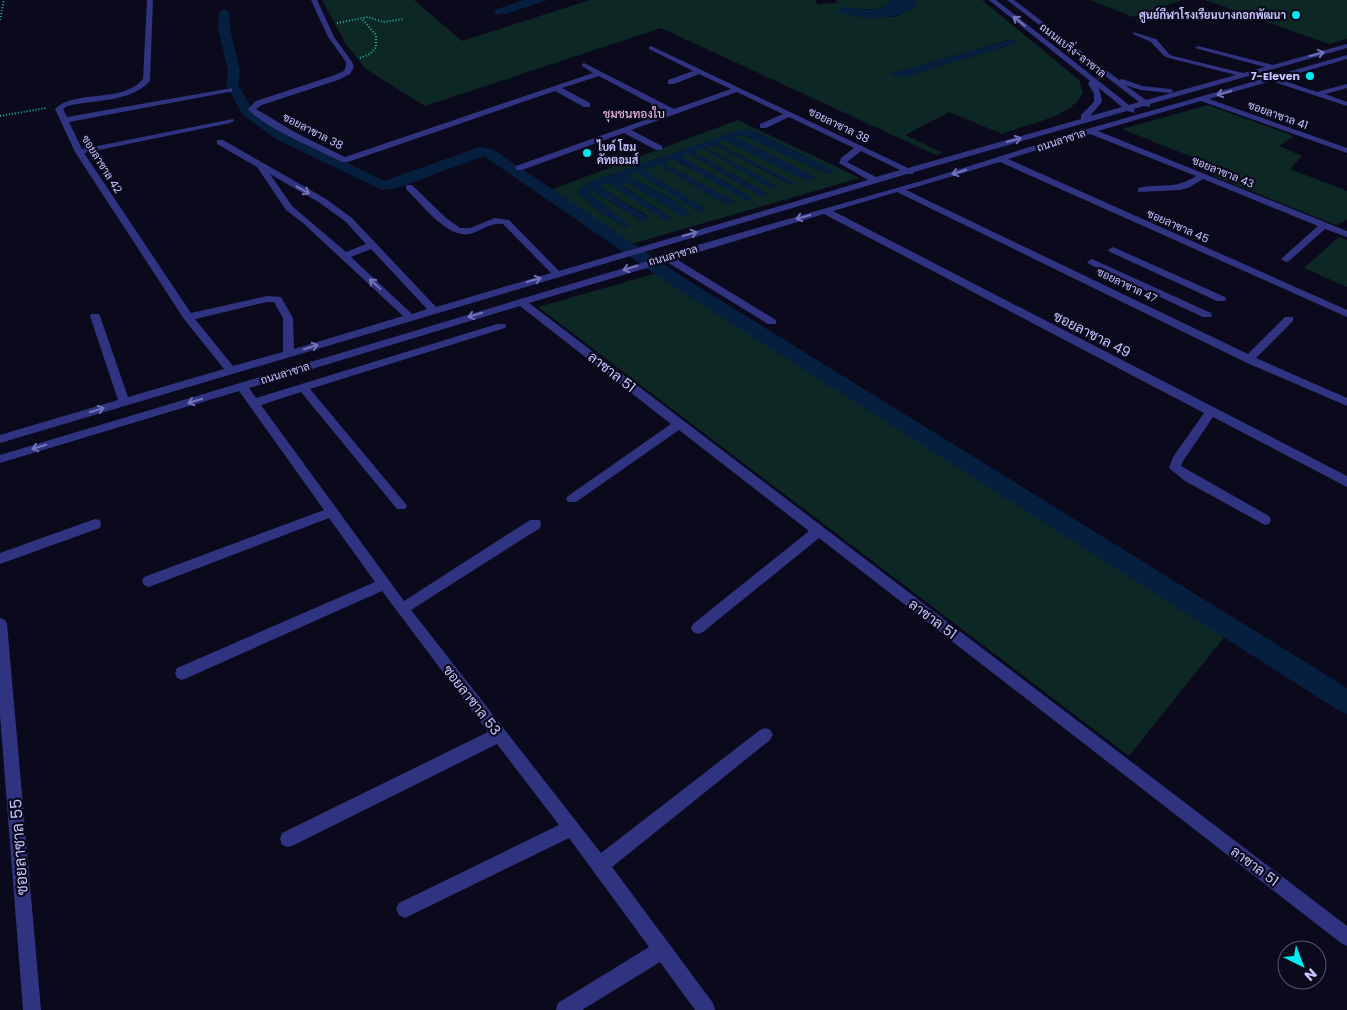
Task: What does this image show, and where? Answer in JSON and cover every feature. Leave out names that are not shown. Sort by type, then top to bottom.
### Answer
[{"type":"street","points":[[60,107],[72,102],[138,89],[145,84],[147,79],[150,0]]},
{"type":"street","points":[[314,0],[331,37],[349,62]]},
{"type":"street","name":"ถนนแบริ่ง-ลาซาล","points":[[992,0],[1140,117]]},
{"type":"street","name":"ถนนแบริ่ง-ลาซาล","points":[[1010,0],[1156,112]]},
{"type":"street","points":[[1135,33],[1159,43],[1166,55],[1171,57],[1243,75]]},
{"type":"street","name":"ถนนลาซาล","points":[[0,439],[875,180],[1347,46]]},
{"type":"street","name":"ซอยลาซาล 38","points":[[651,48],[931,181]]},
{"type":"street","points":[[1198,48],[1272,67]]},
{"type":"street","name":"ถนนลาซาล","points":[[0,459],[666,257],[931,181],[1090,131],[1347,57]]},
{"type":"street","name":"ซอยลาซาล 38","points":[[349,62],[350,67],[347,72],[335,78],[259,103],[252,109],[256,114],[295,136],[345,160],[600,73]]},
{"type":"street","points":[[584,65],[675,113]]},
{"type":"street","points":[[1094,65],[1118,79],[1141,88],[1169,91],[1203,86]]},
{"type":"street","points":[[670,82],[699,71]]},
{"type":"street","points":[[1066,125],[1084,118],[1098,105],[1100,97],[1081,71]]},
{"type":"street","points":[[1272,79],[1347,104]]},
{"type":"street","points":[[1316,94],[1347,86]]},
{"type":"street","points":[[556,88],[587,105]]},
{"type":"street","points":[[520,168],[675,113],[738,88]]},
{"type":"street","points":[[65,120],[229,90]]},
{"type":"street","name":"ซอยลาซาล 41","points":[[1201,100],[1347,151]]},
{"type":"street","name":"ซอยลาซาล 42","points":[[60,107],[79,152],[188,317],[231,370]]},
{"type":"street","points":[[763,126],[790,114]]},
{"type":"street","points":[[79,152],[230,122]]},
{"type":"street","points":[[624,130],[659,148]]},
{"type":"street","name":"ซอยลาซาล 43","points":[[1090,131],[1347,234]]},
{"type":"street","points":[[220,142],[323,201],[349,220],[433,310]]},
{"type":"street","points":[[860,148],[844,160],[843,163],[875,180]]},
{"type":"street","points":[[968,153],[986,163]]},
{"type":"street","name":"ซอยลาซาล 45","points":[[1000,159],[1347,314]]},
{"type":"street","points":[[260,166],[289,208],[345,256],[410,317]]},
{"type":"street","points":[[1141,190],[1155,186],[1175,188],[1185,186],[1202,176]]},
{"type":"street","points":[[409,187],[456,230],[468,232],[497,220],[506,222],[557,274]]},
{"type":"street","name":"ซอยลาซาล 47","points":[[898,189],[1250,358],[1344,398]]},
{"type":"street","name":"ซอยลาซาล 49","points":[[825,211],[1347,482]]},
{"type":"street","points":[[1286,259],[1324,225]]},
{"type":"street","points":[[345,256],[372,245]]},
{"type":"street","points":[[1113,250],[1221,299]]},
{"type":"street","points":[[666,257],[772,322]]},
{"type":"street","points":[[1092,262],[1207,315]]},
{"type":"street","points":[[1142,306],[1175,278]]},
{"type":"street","points":[[188,317],[277,298],[289,316],[288,354]]},
{"type":"street","name":"ลาซาล 51","points":[[520,301],[1347,937]]},
{"type":"street","points":[[95,316],[124,402]]},
{"type":"street","points":[[1250,358],[1289,319]]},
{"type":"street","points":[[254,404],[502,326]]},
{"type":"street","name":"ซอยลาซาล 53","points":[[242,387],[402,609],[600,865],[706,1010]]},
{"type":"street","points":[[303,388],[401,506]]},
{"type":"street","points":[[1211,411],[1178,460],[1175,468],[1189,478],[1264,520]]},
{"type":"street","points":[[572,499],[679,424]]},
{"type":"street","points":[[149,581],[332,512]]},
{"type":"street","points":[[0,559],[95,524]]},
{"type":"street","points":[[402,609],[535,524]]},
{"type":"street","points":[[698,628],[818,531]]},
{"type":"street","points":[[182,673],[384,584]]},
{"type":"street","name":"ซอยลาซาล 55","points":[[0,624],[3,685],[32,1010]]},
{"type":"street","points":[[288,839],[499,735]]},
{"type":"street","points":[[600,865],[765,735]]},
{"type":"street","points":[[405,908],[571,828]]},
{"type":"street","points":[[565,1010],[662,950]]},
{"type":"path","points":[[0,20],[4,0]]},
{"type":"path","points":[[326,25],[361,18],[372,18],[378,22],[404,19]]},
{"type":"path","points":[[349,62],[370,54],[376,48],[376,35],[361,18]]},
{"type":"path","points":[[0,116],[60,107]]},
{"type":"green space","points":[[322,0],[414,0],[462,41],[590,0],[815,0],[818,4],[837,3],[836,0],[890,0],[885,7],[880,8],[855,9],[845,7],[850,16],[895,17],[915,7],[916,0],[982,0],[1079,80],[1083,93],[1076,102],[1058,115],[1002,134],[949,112],[905,135],[943,153],[936,155],[661,28],[425,106],[366,69],[346,44]],"holes":[[[1012,39],[1016,43],[901,78],[891,74]]]},
{"type":"green space","name":"ศูนย์กีฬาโรงเรียนบางกอกพัฒนา","points":[[1091,0],[1182,0],[1133,17]]},
{"type":"green space","name":"ศูนย์กีฬาโรงเรียนบางกอกพัฒนา","points":[[1205,0],[1347,0],[1347,39],[1329,44]]},
{"type":"green space","points":[[1208,105],[1294,136],[1279,146],[1302,156],[1290,169],[1347,191],[1347,220],[1336,225],[1213,176],[1222,169],[1122,129]]},
{"type":"green space","points":[[738,120],[860,178],[631,244],[550,190]],"holes":[[[743,129],[755,132],[835,171],[829,174],[823,172],[742,135],[734,136],[736,139],[808,174],[724,140],[719,142],[720,145],[795,184],[790,184],[717,146],[710,146],[706,148],[777,187],[703,148],[695,153],[761,190],[758,195],[689,153],[681,157],[748,195],[751,199],[672,159],[665,162],[667,165],[734,202],[725,204],[658,164],[643,170],[706,209],[636,172],[628,176],[675,201],[690,215],[626,181],[622,183],[624,187],[669,216],[670,219],[610,184],[602,184],[601,188],[649,217],[640,220],[592,190],[588,193],[626,228],[596,209],[579,194],[580,188],[593,181]]]},
{"type":"green space","points":[[1339,237],[1347,240],[1347,287],[1304,268]]},
{"type":"green space","points":[[657,273],[1226,635],[1129,756],[538,307]]},
{"type":"water","points":[[524,0],[548,0],[506,14],[496,14],[494,10]]},
{"type":"water","points":[[890,0],[916,0],[915,7],[906,12],[886,17],[854,16],[833,11],[845,7],[867,10],[885,7]]},
{"type":"water","points":[[1013,39],[1016,43],[901,78],[890,74]]},
{"type":"water","points":[[743,129],[755,132],[836,171],[829,174],[823,172],[742,135],[735,137],[815,177],[805,180],[724,140],[719,142],[720,145],[796,184],[790,184],[717,146],[710,146],[706,148],[768,181],[777,188],[774,190],[703,148],[695,153],[768,194],[764,196],[758,195],[689,153],[682,157],[748,195],[751,199],[747,201],[672,159],[665,162],[667,165],[735,202],[725,204],[658,164],[644,170],[706,209],[703,212],[697,211],[636,172],[628,176],[675,201],[690,214],[684,217],[626,182],[622,183],[624,187],[669,216],[670,219],[664,220],[610,184],[602,184],[601,188],[649,218],[645,221],[640,220],[592,190],[589,193],[630,226],[626,228],[596,209],[579,194],[580,188],[593,181]]},
{"type":"waterway","points":[[224,12],[224,28],[234,71],[232,85],[248,112],[281,136],[382,186],[392,185],[482,151],[489,153],[677,281],[1347,702]]},
{"type":"place","name":"ศูนย์กีฬาโรงเรียนบางกอกพัฒนา","points":[[1296,15]]},
{"type":"place","name":"7-Eleven","points":[[1310,76]]},
{"type":"place","name":"ไบค์ โฮม คัทตอมส์","points":[[587,153]]},
{"type":"district","name":"ชุมชนทองใบ","points":[[634,113]]}]
